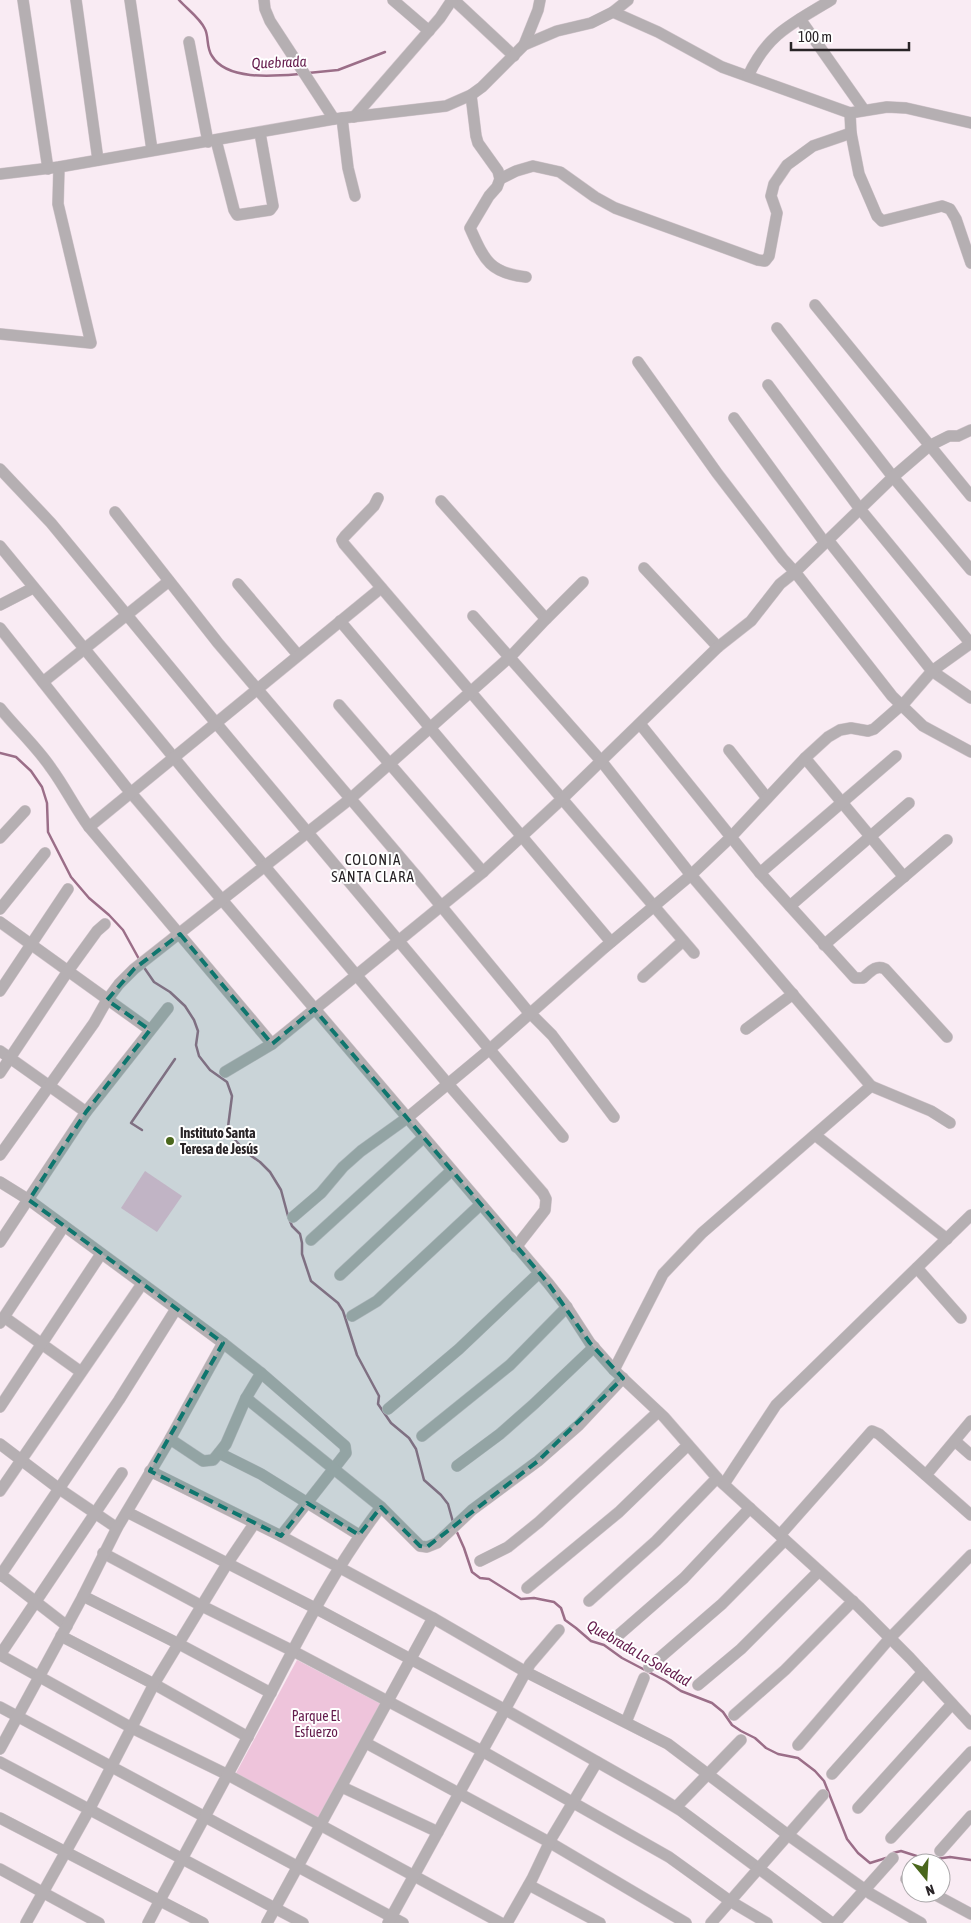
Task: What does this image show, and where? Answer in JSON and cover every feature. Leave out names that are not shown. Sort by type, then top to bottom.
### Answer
[{"type":"street","points":[[0,334],[92,343],[58,204],[54,168],[22,0]]},
{"type":"street","points":[[76,0],[98,160]]},
{"type":"street","points":[[130,0],[152,150]]},
{"type":"street","points":[[264,0],[265,9],[270,21],[311,84],[338,119],[355,196]]},
{"type":"street","points":[[393,0],[429,31]]},
{"type":"street","points":[[354,117],[429,31],[453,0],[514,56]]},
{"type":"street","points":[[0,174],[54,168],[338,119],[446,106],[471,95],[501,70],[524,45],[540,0]]},
{"type":"street","points":[[524,45],[557,30],[591,23],[614,12],[628,0]]},
{"type":"street","points":[[748,76],[764,47],[781,31],[831,0]]},
{"type":"street","points":[[614,12],[658,32],[722,67],[850,113],[887,107],[906,108],[971,123]]},
{"type":"street","points":[[800,19],[864,110]]},
{"type":"street","points":[[189,42],[212,141],[234,210],[237,214],[270,210],[273,206],[260,133]]},
{"type":"street","points":[[471,95],[478,143],[498,171],[500,179],[497,187],[489,196],[470,228],[489,264],[508,275],[526,277]]},
{"type":"street","points":[[850,113],[851,133],[859,174],[877,216],[882,220],[893,219],[942,206],[950,210],[956,219],[971,263]]},
{"type":"street","points":[[500,179],[516,171],[533,166],[560,172],[595,197],[615,208],[765,261],[769,256],[777,213],[771,196],[774,184],[787,165],[813,146],[851,133]]},
{"type":"street","points":[[815,305],[971,496]]},
{"type":"street","points":[[777,328],[893,477],[971,570]]},
{"type":"street","points":[[638,362],[717,473],[892,696],[923,726],[971,752]]},
{"type":"street","points":[[293,1217],[321,1193],[343,1167],[361,1151],[406,1118],[490,1049],[530,1012],[691,875],[731,837],[805,758],[828,737],[840,730],[851,728],[868,731],[874,729],[912,695],[932,671],[971,644],[860,509],[768,385]]},
{"type":"street","points":[[734,418],[826,541],[932,671],[971,698]]},
{"type":"street","points":[[225,1072],[272,1044],[482,872],[562,799],[718,647],[751,621],[780,584],[795,572],[893,477],[929,446],[949,436],[958,436],[971,430]]},
{"type":"street","points":[[0,469],[51,524],[216,724],[563,1137]]},
{"type":"street","points":[[378,498],[374,506],[342,540],[344,544],[694,953]]},
{"type":"street","points":[[441,501],[546,619]]},
{"type":"street","points":[[115,512],[257,689],[530,1012],[552,1034],[614,1117]]},
{"type":"street","points":[[0,546],[174,758],[448,1084],[543,1193],[546,1200],[545,1210],[516,1247]]},
{"type":"street","points":[[644,568],[718,647]]},
{"type":"street","points":[[43,682],[169,581]]},
{"type":"street","points":[[0,1155],[94,1023],[119,984],[142,963],[350,799],[510,657],[583,582]]},
{"type":"street","points":[[238,584],[298,655]]},
{"type":"street","points":[[0,605],[33,588]]},
{"type":"street","points":[[89,827],[381,588]]},
{"type":"street","points":[[473,616],[601,761],[691,875],[871,1086],[931,1111],[950,1122]]},
{"type":"street","points":[[340,621],[611,942]]},
{"type":"street","points":[[0,628],[131,793],[539,1273],[567,1307],[594,1347],[658,1412],[720,1481],[853,1602],[923,1672],[971,1724]]},
{"type":"street","points":[[340,705],[482,872]]},
{"type":"street","points":[[0,708],[51,767],[76,810],[89,827],[272,1044]]},
{"type":"street","points":[[640,724],[760,873],[855,978],[859,979],[876,967],[885,970],[947,1038]]},
{"type":"street","points":[[729,750],[767,798]]},
{"type":"street","points":[[760,873],[896,756]]},
{"type":"street","points":[[805,758],[904,877]]},
{"type":"street","points":[[790,906],[910,803]]},
{"type":"street","points":[[0,838],[24,811]]},
{"type":"street","points":[[824,945],[947,840]]},
{"type":"street","points":[[0,909],[45,853]]},
{"type":"street","points":[[0,991],[68,889]]},
{"type":"street","points":[[0,922],[150,1030]]},
{"type":"street","points":[[0,1072],[11,1059],[68,971],[97,931],[105,924]]},
{"type":"street","points":[[643,977],[684,941]]},
{"type":"street","points":[[746,1030],[793,994]]},
{"type":"street","points":[[0,1242],[86,1112],[168,1008]]},
{"type":"street","points":[[0,1051],[86,1112]]},
{"type":"street","points":[[246,1398],[381,1507],[420,1546],[427,1547],[437,1543],[472,1510],[538,1461],[579,1425],[619,1374],[663,1274],[702,1233],[871,1086]]},
{"type":"street","points":[[814,1135],[947,1239]]},
{"type":"street","points":[[311,1240],[423,1138]]},
{"type":"street","points":[[340,1275],[451,1171]]},
{"type":"street","points":[[0,1182],[29,1200],[223,1343],[345,1446],[346,1453],[281,1536]]},
{"type":"street","points":[[352,1316],[377,1301],[480,1205]]},
{"type":"street","points":[[589,1601],[720,1481],[776,1404],[971,1215]]},
{"type":"street","points":[[64,1226],[2,1320],[43,1344],[81,1372]]},
{"type":"street","points":[[0,1407],[102,1254]]},
{"type":"street","points":[[917,1268],[962,1318]]},
{"type":"street","points":[[388,1409],[459,1349],[539,1273]]},
{"type":"street","points":[[0,1491],[142,1284]]},
{"type":"street","points":[[422,1436],[510,1365],[567,1307]]},
{"type":"street","points":[[176,1309],[119,1400],[0,1575],[35,1602],[64,1631],[248,1736]]},
{"type":"street","points":[[0,1749],[83,1596],[103,1553],[170,1439],[223,1343]]},
{"type":"street","points":[[457,1466],[500,1434],[594,1347]]},
{"type":"street","points":[[170,1439],[203,1461],[213,1460],[226,1444],[246,1398],[260,1373]]},
{"type":"street","points":[[480,1561],[508,1547],[539,1522],[658,1412]]},
{"type":"street","points":[[926,1476],[971,1421]]},
{"type":"street","points":[[626,1722],[647,1672],[722,1604],[782,1538],[872,1431],[879,1434],[971,1515]]},
{"type":"street","points":[[955,1441],[971,1455]]},
{"type":"street","points":[[0,1444],[58,1488],[117,1528]]},
{"type":"street","points":[[528,1588],[619,1512],[688,1445]]},
{"type":"street","points":[[219,1453],[261,1474],[359,1536]]},
{"type":"street","points":[[150,1471],[281,1536],[433,1618],[526,1672],[668,1744],[788,1835],[865,1890],[921,1923]]},
{"type":"street","points":[[122,1473],[0,1655],[132,1728],[228,1776],[501,1923]]},
{"type":"street","points":[[148,1923],[228,1776],[315,1608],[359,1536],[381,1507]]},
{"type":"street","points":[[614,1639],[684,1578],[750,1508]]},
{"type":"street","points":[[127,1512],[315,1608],[504,1709],[676,1807],[834,1923],[893,1858]]},
{"type":"street","points":[[26,1923],[89,1810],[154,1684],[227,1564],[254,1524]]},
{"type":"street","points":[[103,1553],[482,1751],[669,1857],[730,1901],[767,1923]]},
{"type":"street","points":[[798,1745],[890,1638],[971,1555]]},
{"type":"street","points":[[698,1685],[741,1649],[819,1571]]},
{"type":"street","points":[[83,1596],[271,1693]]},
{"type":"street","points":[[734,1716],[785,1670],[853,1602]]},
{"type":"street","points":[[266,1923],[321,1826],[433,1618]]},
{"type":"street","points":[[390,1920],[530,1664],[559,1630]]},
{"type":"street","points":[[832,1774],[923,1672]]},
{"type":"street","points":[[858,1808],[952,1704]]},
{"type":"street","points":[[0,1707],[298,1866],[390,1920],[403,1923]]},
{"type":"street","points":[[676,1807],[741,1740]]},
{"type":"street","points":[[366,1743],[549,1842],[686,1923]]},
{"type":"street","points":[[891,1838],[971,1752]]},
{"type":"street","points":[[0,1762],[303,1923]]},
{"type":"street","points":[[508,1923],[529,1885],[549,1842],[597,1762]]},
{"type":"street","points":[[342,1786],[438,1832]]},
{"type":"street","points":[[711,1923],[823,1795]]},
{"type":"street","points":[[940,1851],[971,1816]]},
{"type":"street","points":[[0,1818],[203,1923]]},
{"type":"street","points":[[0,1869],[99,1923]]},
{"type":"street","points":[[529,1885],[600,1923]]},
{"type":"street","points":[[951,1903],[971,1914]]},
{"type":"highlighted area","points":[[180,934],[272,1044],[314,1009],[548,1283],[590,1343],[623,1378],[538,1461],[427,1547],[420,1546],[381,1507],[359,1535],[307,1503],[281,1536],[150,1471],[223,1343],[29,1200],[86,1112],[150,1030],[107,1000],[134,969]]},
{"type":"green space","points":[[145,1171],[182,1196],[157,1232],[121,1208]]},
{"type":"green space","name":"Parque El Esfuerzo","points":[[297,1660],[381,1704],[319,1819],[235,1775]]},
{"type":"waterway","name":"Quebrada","points":[[179,0],[203,25],[210,53],[219,64],[229,70],[252,75],[278,76],[300,74]]},
{"type":"waterway","name":"Quebrada","points":[[308,73],[338,70],[385,52]]},
{"type":"waterway","name":"Quebrada La Soledad","points":[[0,753],[16,757],[31,771],[42,787],[47,803],[48,832],[71,877],[89,898],[123,930],[139,959]]},
{"type":"waterway","name":"Quebrada La Soledad","points":[[143,966],[154,982],[170,992],[185,1006],[194,1020],[198,1031],[196,1045],[199,1056],[210,1070],[227,1082],[232,1096],[228,1127],[236,1141],[247,1153],[270,1172],[281,1190],[292,1226],[300,1234],[302,1254],[311,1281],[338,1303],[343,1311],[357,1355],[379,1396],[378,1404],[391,1423],[409,1438],[416,1449],[424,1480],[448,1504],[453,1522]]},
{"type":"waterway","points":[[142,1130],[131,1123],[175,1059]]},
{"type":"waterway","name":"Quebrada La Soledad","points":[[456,1530],[472,1572],[480,1578],[489,1579],[521,1599],[534,1598],[554,1602],[561,1608],[565,1620],[591,1641],[604,1645],[622,1658],[681,1691],[712,1703],[723,1712],[732,1725],[755,1738],[766,1748],[778,1754],[798,1758],[815,1771],[824,1781],[847,1839],[858,1853],[870,1863],[886,1858]]},
{"type":"waterway","name":"Quebrada La Soledad","points":[[893,1853],[901,1851],[929,1860],[950,1857],[971,1860]]},
{"type":"place","name":"Instituto Santa Teresa de Jesús","points":[[170,1141]]},
{"type":"district","name":"COLONIA SANTA CLARA","points":[[373,868]]}]
